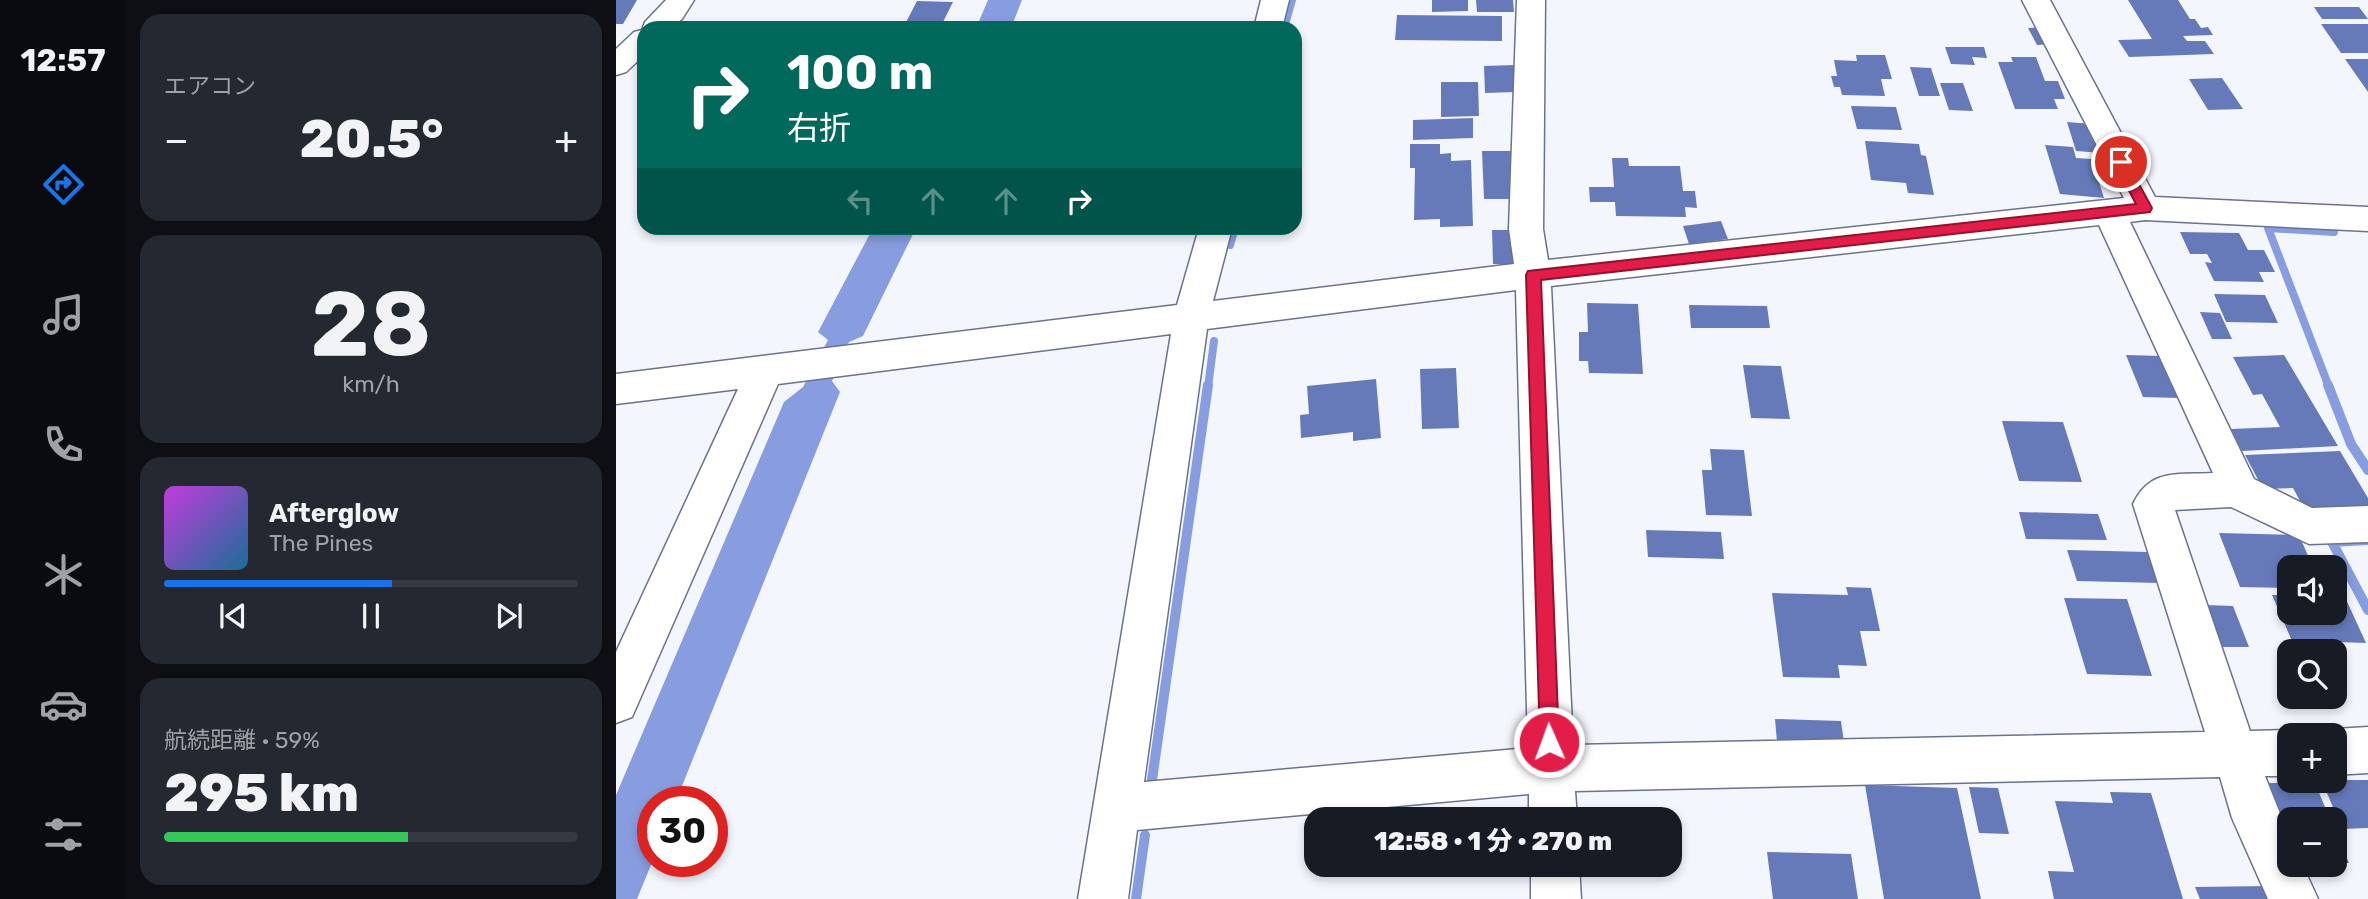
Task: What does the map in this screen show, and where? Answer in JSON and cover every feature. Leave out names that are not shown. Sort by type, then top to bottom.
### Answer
[{"type":"street","points":[[663,21],[680,0]]},
{"type":"street","points":[[1270,21],[1275,0]]},
{"type":"street","points":[[1531,0],[1526,229],[1533,275],[1552,807]]},
{"type":"street","points":[[2036,0],[2127,210],[2234,477],[2235,489]]},
{"type":"street","points":[[616,65],[637,46]]},
{"type":"street","points":[[616,389],[1191,320],[1533,275],[2127,210],[2368,219]]},
{"type":"street","points":[[1103,899],[1191,320],[1213,235]]},
{"type":"street","points":[[616,701],[783,369]]},
{"type":"street","points":[[2293,899],[2256,818],[2153,504],[2161,494],[2235,489],[2309,526],[2368,524]]},
{"type":"street","points":[[2347,751],[2368,750]]},
{"type":"street","points":[[1117,808],[1550,769],[2277,753]]},
{"type":"street","points":[[1555,877],[1556,899]]},
{"type":"water","points":[[988,0],[1022,0],[1014,21],[979,21]]},
{"type":"water","points":[[869,235],[913,235],[863,336],[849,342],[832,381],[840,392],[682,786],[637,786],[637,877],[646,877],[637,899],[616,899],[616,795],[784,402],[803,387],[828,340],[818,332]]},
{"type":"building","points":[[616,0],[637,0],[623,24],[616,24]]},
{"type":"building","points":[[1432,0],[1468,0],[1468,11],[1432,12]]},
{"type":"building","points":[[1476,0],[1513,0],[1514,12],[1477,12]]},
{"type":"building","points":[[2128,0],[2178,0],[2190,19],[2195,19],[2201,28],[2208,27],[2213,35],[2183,36],[2187,41],[2205,41],[2214,54],[2129,57],[2118,40],[2152,39]]},
{"type":"building","points":[[917,1],[953,2],[944,21],[907,21]]},
{"type":"building","points":[[2314,7],[2359,7],[2368,19],[2322,19]]},
{"type":"building","points":[[1397,15],[1502,16],[1502,41],[1395,40]]},
{"type":"building","points":[[2321,24],[2368,24],[2368,53],[2341,53]]},
{"type":"building","points":[[2045,27],[2054,44],[2037,45],[2028,28]]},
{"type":"building","points":[[1945,47],[1984,47],[1987,58],[1972,57],[1975,65],[1951,64]]},
{"type":"building","points":[[1856,55],[1885,55],[1892,79],[1881,79],[1885,96],[1842,95],[1840,87],[1834,87],[1831,76],[1837,76],[1834,60],[1857,61]]},
{"type":"building","points":[[2011,57],[2036,57],[2045,81],[2058,81],[2065,99],[2054,99],[2058,109],[2015,109],[1998,62],[2013,62]]},
{"type":"building","points":[[2345,59],[2368,59],[2368,92]]},
{"type":"building","points":[[1515,65],[1516,92],[1485,93],[1484,66]]},
{"type":"building","points":[[1910,67],[1931,68],[1940,96],[1919,96]]},
{"type":"building","points":[[2222,78],[2243,109],[2208,110],[2189,79]]},
{"type":"building","points":[[1441,82],[1478,82],[1479,116],[1441,117]]},
{"type":"building","points":[[1940,83],[1963,83],[1973,111],[1949,110]]},
{"type":"building","points":[[1851,106],[1896,107],[1902,130],[1857,129]]},
{"type":"building","points":[[1473,118],[1473,138],[1413,140],[1413,120]]},
{"type":"building","points":[[2067,122],[2092,124],[2102,153],[2076,151]]},
{"type":"building","points":[[1865,141],[1919,144],[1921,155],[1926,156],[1934,195],[1908,193],[1906,183],[1871,180]]},
{"type":"building","points":[[1410,144],[1440,144],[1440,154],[1451,153],[1451,161],[1471,160],[1473,226],[1440,227],[1440,219],[1414,220],[1415,168],[1410,168]]},
{"type":"building","points":[[2045,145],[2073,147],[2076,158],[2092,159],[2104,198],[2060,194]]},
{"type":"building","points":[[1482,151],[1512,151],[1515,199],[1484,199]]},
{"type":"building","points":[[1612,158],[1628,158],[1629,166],[1680,166],[1683,191],[1695,191],[1697,208],[1685,207],[1686,217],[1616,216],[1615,202],[1590,202],[1589,187],[1614,187]]},
{"type":"building","points":[[1721,221],[1728,239],[1689,244],[1683,226]]},
{"type":"building","points":[[1492,230],[1513,230],[1515,264],[1493,264]]},
{"type":"building","points":[[2180,232],[2239,233],[2248,250],[2264,250],[2275,272],[2259,272],[2264,282],[2214,281],[2205,262],[2212,263],[2207,254],[2190,254]]},
{"type":"building","points":[[2214,294],[2265,295],[2278,323],[2226,322]]},
{"type":"building","points":[[1587,303],[1638,304],[1643,374],[1589,373],[1588,361],[1579,361],[1579,332],[1588,332]]},
{"type":"building","points":[[1689,305],[1767,306],[1770,328],[1691,328]]},
{"type":"building","points":[[2200,312],[2220,313],[2232,339],[2212,339]]},
{"type":"building","points":[[2126,355],[2162,356],[2179,398],[2143,397]]},
{"type":"building","points":[[2284,355],[2338,446],[2242,451],[2231,429],[2280,427],[2262,394],[2253,395],[2233,357]]},
{"type":"building","points":[[1743,365],[1781,366],[1790,419],[1751,418]]},
{"type":"building","points":[[1456,368],[1459,428],[1422,429],[1420,369]]},
{"type":"building","points":[[1376,379],[1381,438],[1353,441],[1353,432],[1301,438],[1300,415],[1309,414],[1307,386]]},
{"type":"building","points":[[2002,421],[2063,422],[2082,482],[2019,481]]},
{"type":"building","points":[[1710,449],[1744,450],[1752,516],[1706,515],[1702,470],[1712,470]]},
{"type":"building","points":[[2340,451],[2368,498],[2368,507],[2305,510],[2293,488],[2263,489],[2245,455]]},
{"type":"building","points":[[2019,512],[2098,514],[2107,540],[2026,539]]},
{"type":"building","points":[[1646,530],[1721,532],[1724,559],[1648,557]]},
{"type":"building","points":[[2219,533],[2299,535],[2308,555],[2277,555],[2277,588],[2240,587]]},
{"type":"building","points":[[2067,550],[2148,552],[2159,583],[2077,581]]},
{"type":"building","points":[[1846,587],[1871,588],[1880,631],[1860,631],[1867,666],[1838,665],[1840,678],[1783,677],[1772,593],[1848,595]]},
{"type":"building","points":[[2064,598],[2127,599],[2152,676],[2087,674]]},
{"type":"building","points":[[2347,601],[2366,643],[2347,642],[2347,639],[2291,639],[2285,625],[2347,625]]},
{"type":"building","points":[[2206,605],[2233,606],[2249,647],[2221,647]]},
{"type":"building","points":[[1775,719],[1841,721],[1844,743],[1777,742]]},
{"type":"building","points":[[2347,780],[2368,780],[2368,828],[2347,829],[2347,807],[2333,807],[2327,793],[2347,793]]},
{"type":"building","points":[[2264,783],[2277,783],[2277,793],[2319,793],[2325,807],[2277,807],[2277,814]]},
{"type":"building","points":[[1865,785],[1957,788],[1981,899],[1884,899]]},
{"type":"building","points":[[1969,787],[1998,788],[2009,834],[1979,833]]},
{"type":"building","points":[[2110,792],[2151,793],[2183,899],[2054,899],[2048,871],[2074,872],[2055,801],[2113,803]]},
{"type":"building","points":[[1767,852],[1851,854],[1858,899],[1773,899]]},
{"type":"building","points":[[2268,886],[2273,899],[2200,899],[2195,887]]},
{"type":"waterway","points":[[1286,21],[1292,0]]},
{"type":"waterway","points":[[2329,387],[2268,228],[2334,232]]},
{"type":"waterway","points":[[1230,245],[1233,235]]},
{"type":"waterway","points":[[1208,387],[1214,341]]},
{"type":"waterway","points":[[1152,780],[1208,385]]},
{"type":"waterway","points":[[2328,385],[2351,444],[2368,470]]},
{"type":"waterway","points":[[2368,540],[2332,542],[2368,610]]},
{"type":"waterway","points":[[1136,899],[1145,835]]},
{"type":"route","points":[[1549,742],[1533,275],[2145,208],[2121,162]]}]
